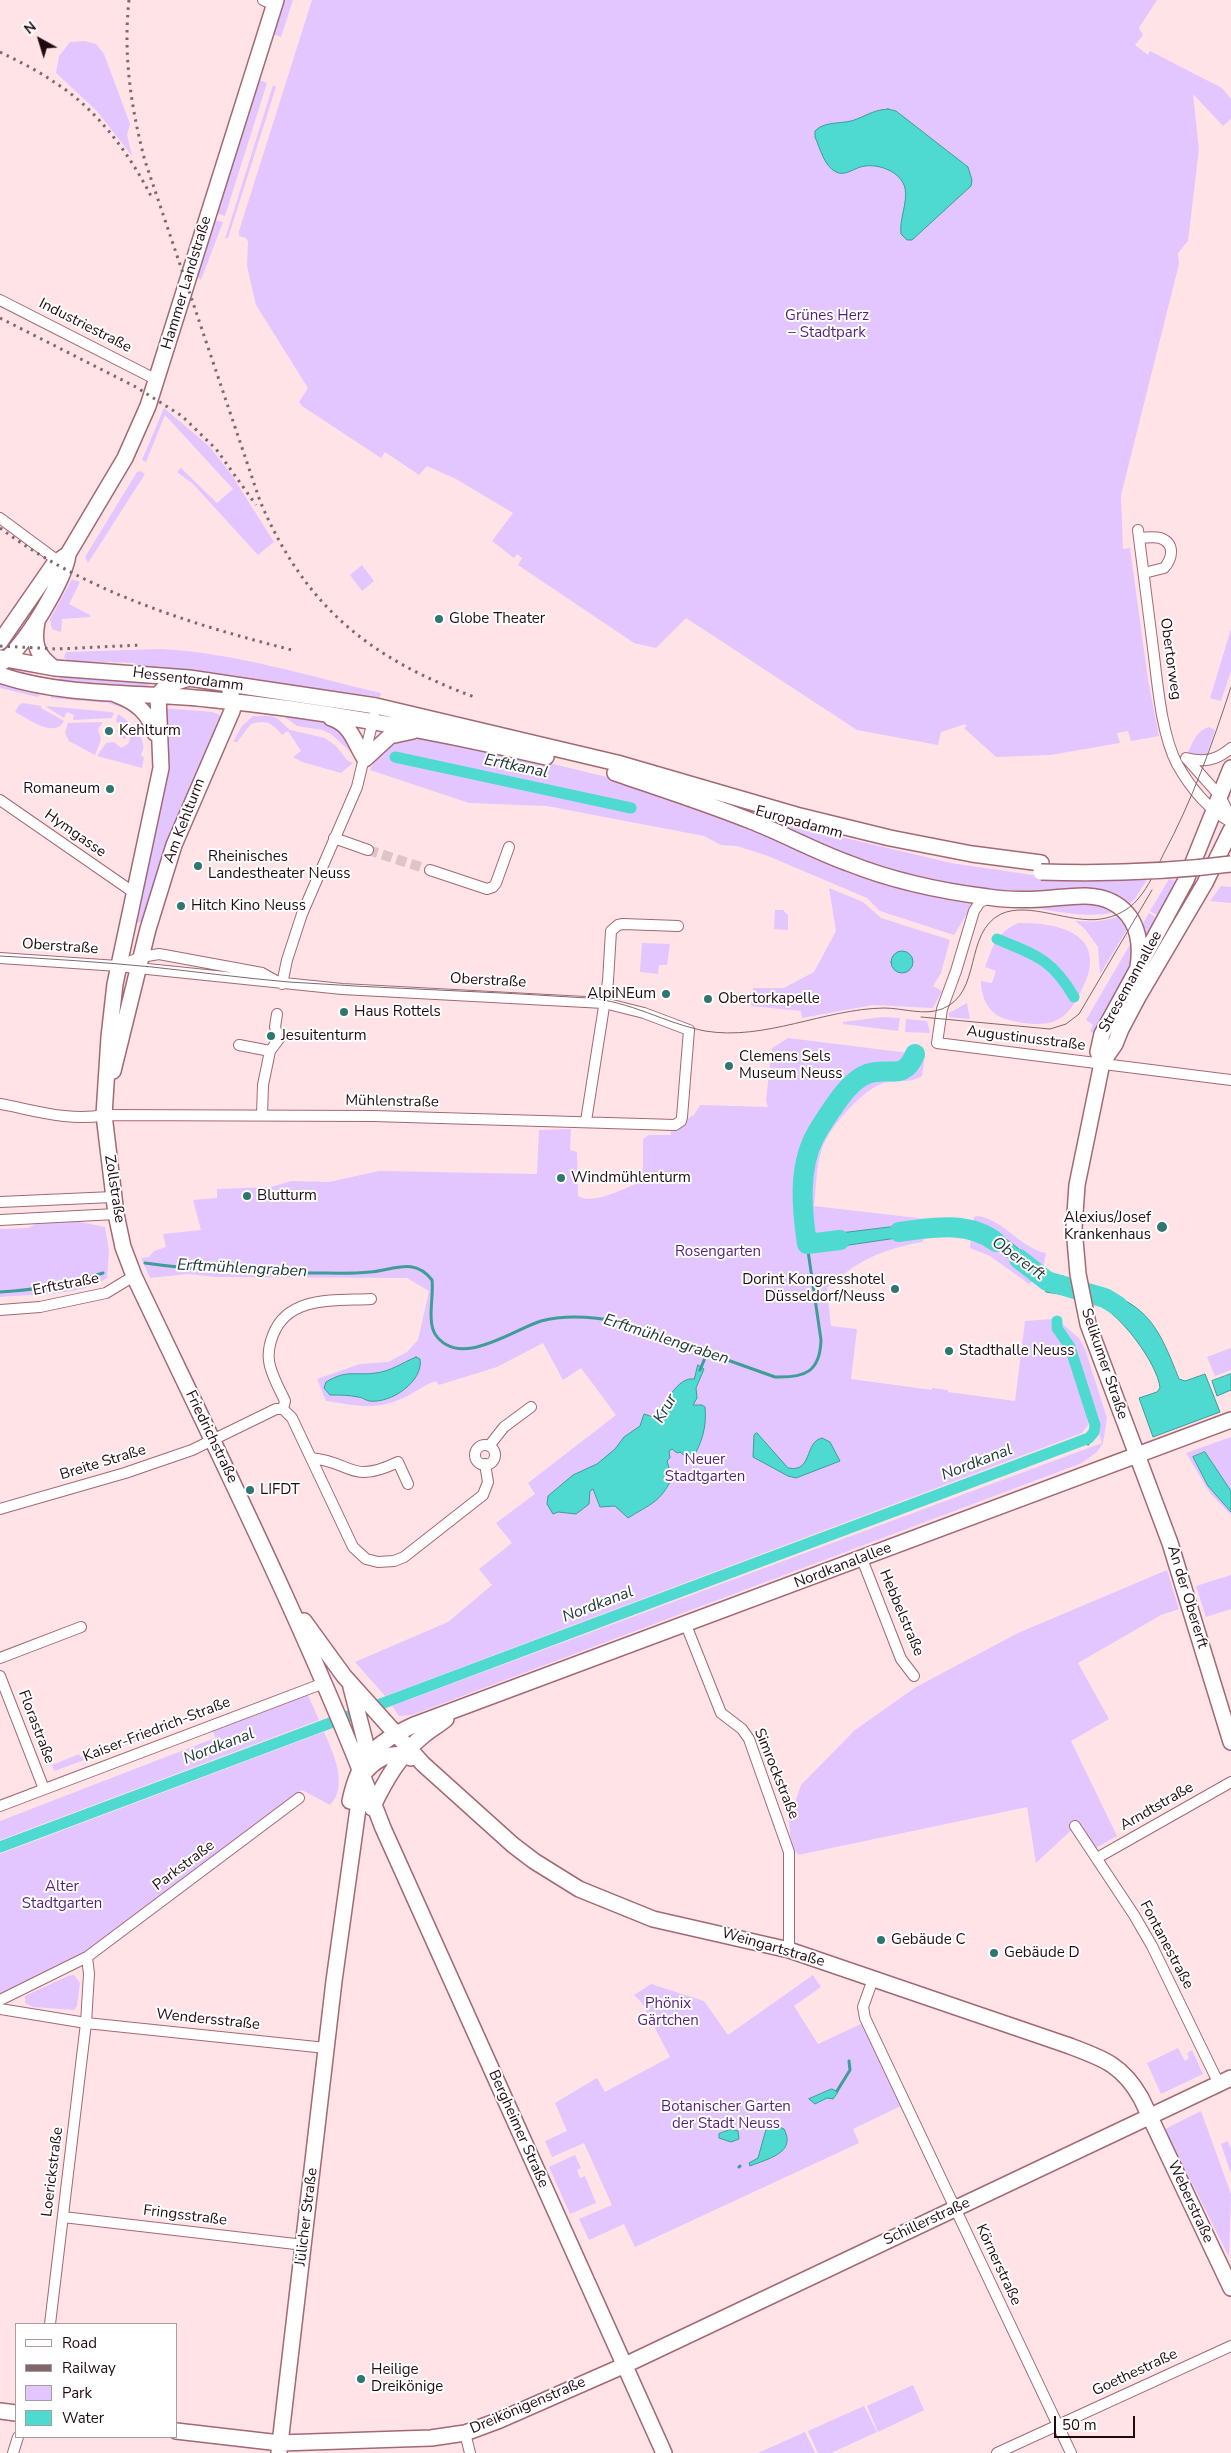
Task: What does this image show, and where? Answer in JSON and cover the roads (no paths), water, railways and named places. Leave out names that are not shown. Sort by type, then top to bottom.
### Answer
[{"type":"main road","name":"Hammer Landstraße","points":[[2,660],[18,648],[38,617],[64,561],[125,458],[157,380],[271,2]]},
{"type":"main road","name":"Hammer Landstraße","points":[[2,660],[5,647],[4,637],[64,561]]},
{"type":"main road","name":"Hammer Landstraße","points":[[38,617],[34,638],[36,649],[44,661],[54,668]]},
{"type":"main road","name":"Hessentordamm","points":[[2,660],[54,668],[189,678],[375,713]]},
{"type":"main road","points":[[2,660],[23,682]]},
{"type":"main road","name":"Hessentordamm","points":[[0,675],[23,682],[110,693],[234,702],[323,714],[375,713]]},
{"type":"main road","points":[[158,695],[167,685],[189,678]]},
{"type":"main road","points":[[217,682],[228,690],[234,702]]},
{"type":"main road","name":"Am Kehlturm","points":[[110,693],[131,701],[146,713],[155,731],[160,753]]},
{"type":"main road","name":"Am Kehlturm","points":[[118,966],[160,774],[158,695]]},
{"type":"main road","name":"Am Kehlturm","points":[[140,962],[174,845],[228,721],[234,702]]},
{"type":"main road","name":"Europadamm","points":[[375,713],[424,730],[615,773],[792,823],[886,846],[1041,867],[1121,874],[1183,870],[1231,864]]},
{"type":"main road","name":"Europadamm","points":[[375,713],[617,763],[796,815],[890,838],[1041,867],[1126,866],[1231,856]]},
{"type":"main road","points":[[323,714],[346,725],[364,760],[390,736],[406,731],[424,730]]},
{"type":"main road","name":"Stresemannallee","points":[[1102,1063],[1098,1052],[1102,1034],[1186,880],[1231,768]]},
{"type":"main road","points":[[615,773],[743,818],[847,863],[889,878],[938,890],[990,898],[1041,899],[1088,896],[1106,899],[1124,911],[1137,928],[1141,947],[1138,967]]},
{"type":"main road","name":"Stresemannallee","points":[[1102,1063],[1115,1044],[1130,1013],[1205,882],[1231,830]]},
{"type":"main road","name":"Zollstraße","points":[[105,1100],[140,962]]},
{"type":"main road","name":"Zollstraße","points":[[118,966],[109,1037],[104,1116],[113,1198],[123,1247],[134,1276]]},
{"type":"main road","name":"Selikumer Straße","points":[[1102,1063],[1075,1201],[1075,1249],[1088,1324],[1137,1455]]},
{"type":"main road","name":"Friedrichstraße","points":[[134,1276],[287,1597],[324,1683]]},
{"type":"main road","name":"Nordkanalallee","points":[[391,1745],[455,1712],[1231,1420]]},
{"type":"main road","name":"An der Obererft","points":[[1137,1455],[1170,1543],[1231,1742]]},
{"type":"main road","name":"Friedrichstraße","points":[[287,1597],[343,1691]]},
{"type":"main road","points":[[324,1683],[343,1691],[377,1714],[391,1745],[382,1787],[361,1833],[352,1897],[345,1905]]},
{"type":"main road","points":[[343,1691],[348,1725],[350,1801]]},
{"type":"main road","points":[[343,1691],[348,1725],[356,1732],[391,1745]]},
{"type":"main road","name":"Nordkanalallee","points":[[391,1745],[423,1736],[455,1712]]},
{"type":"main road","name":"Bergheimer Straße","points":[[348,1725],[360,1771],[374,1804],[664,2453]]},
{"type":"main road","points":[[350,1801],[360,1771],[391,1745]]},
{"type":"main road","points":[[360,1771],[391,1745]]},
{"type":"main road","points":[[374,1804],[375,1777],[391,1745]]},
{"type":"main road","name":"Weingartstraße","points":[[391,1745],[423,1764],[513,1845],[554,1875],[579,1889],[620,1908],[653,1919],[789,1950],[1067,2045],[1112,2063],[1133,2084],[1150,2117]]},
{"type":"main road","name":"Jülicher Straße","points":[[280,2448],[334,1981],[356,1831],[360,1771]]},
{"type":"main road","name":"Jülicher Straße","points":[[334,1981],[336,1916],[350,1801]]},
{"type":"main road","name":"Schillerstraße","points":[[624,2366],[1225,2081]]},
{"type":"main road","name":"Weberstraße","points":[[1150,2117],[1227,2268],[1231,2288]]},
{"type":"main road","name":"Dreikönigenstraße","points":[[178,2431],[280,2448],[431,2438],[465,2433],[624,2366]]},
{"type":"main road","points":[[0,2411],[15,2413]]},
{"type":"street","name":"Industriestraße","points":[[0,300],[157,380]]},
{"type":"street","points":[[0,518],[64,561]]},
{"type":"street","name":"Obertorweg","points":[[1144,573],[1164,568],[1170,559],[1171,548],[1167,542],[1160,538],[1139,534],[1159,698],[1177,764],[1214,812],[1231,822]]},
{"type":"street","points":[[282,984],[287,960],[302,914],[357,787],[375,713]]},
{"type":"street","points":[[1172,748],[1187,759],[1220,796],[1231,818]]},
{"type":"street","points":[[1187,759],[1202,761],[1215,759],[1231,748]]},
{"type":"street","name":"Hymgasse","points":[[0,800],[134,892]]},
{"type":"street","points":[[334,838],[368,850]]},
{"type":"street","points":[[430,870],[487,889],[493,887],[496,883],[509,847]]},
{"type":"street","name":"Augustinusstraße","points":[[990,898],[980,902],[974,911],[956,971],[942,1009],[937,1043],[1231,1080]]},
{"type":"street","points":[[586,1121],[604,1002],[610,935],[614,928],[623,924],[678,926]]},
{"type":"street","name":"Oberstraße","points":[[0,958],[118,966],[140,962],[158,954],[262,973],[282,984]]},
{"type":"street","name":"Oberstraße","points":[[140,962],[282,984],[604,1002],[644,1013],[689,1030],[682,1117],[678,1123]]},
{"type":"street","points":[[262,1115],[263,1085],[270,1051],[279,1039],[275,1027],[277,1014]]},
{"type":"street","points":[[239,1045],[270,1051]]},
{"type":"street","name":"Mühlenstraße","points":[[0,1104],[46,1114],[90,1118],[104,1116],[262,1115],[678,1123]]},
{"type":"street","points":[[0,1202],[113,1198]]},
{"type":"street","points":[[0,1220],[116,1214]]},
{"type":"street","name":"Erftstraße","points":[[0,1310],[40,1307],[106,1293],[134,1276]]},
{"type":"street","points":[[371,1299],[304,1304],[282,1319],[273,1334],[268,1356],[270,1367],[286,1401],[283,1409],[292,1418],[354,1547],[366,1559],[382,1562],[394,1561],[404,1557],[483,1496],[488,1482],[485,1464]]},
{"type":"street","points":[[489,1446],[504,1427],[531,1407]]},
{"type":"street","name":"Breite Straße","points":[[0,1509],[125,1473],[192,1450],[276,1409],[283,1409]]},
{"type":"street","points":[[481,1445],[489,1446],[494,1454],[493,1459],[485,1464],[478,1462],[475,1454],[481,1445]]},
{"type":"street","points":[[311,1458],[327,1461],[354,1472],[366,1473],[377,1472],[398,1462],[408,1484]]},
{"type":"street","name":"Hebbelstraße","points":[[862,1559],[901,1659],[914,1676]]},
{"type":"street","name":"Simrockstraße","points":[[686,1625],[721,1713],[742,1729],[749,1738],[783,1833],[789,1852],[789,1950]]},
{"type":"street","points":[[0,1658],[81,1626]]},
{"type":"street","name":"Florastraße","points":[[0,1676],[44,1789]]},
{"type":"street","name":"Kaiser-Friedrich-Straße","points":[[0,1806],[324,1683]]},
{"type":"street","name":"Arndtstraße","points":[[1097,1858],[1231,1782]]},
{"type":"street","name":"Parkstraße","points":[[0,2000],[87,1957],[298,1798]]},
{"type":"street","name":"Fontanestraße","points":[[1075,1826],[1152,1946],[1225,2081]]},
{"type":"street","name":"Loerickstraße","points":[[50,2323],[86,2023],[89,1974],[87,1957]]},
{"type":"street","name":"Körnerstraße","points":[[874,1979],[864,2007],[865,2018],[1071,2453]]},
{"type":"street","name":"Wendersstraße","points":[[0,2009],[86,2023],[326,2048]]},
{"type":"street","name":"Fringsstraße","points":[[63,2217],[304,2245]]},
{"type":"street","name":"Goethestraße","points":[[997,2453],[1231,2346]]},
{"type":"street","points":[[465,2433],[470,2453]]},
{"type":"street","points":[[13,2453],[18,2438]]},
{"type":"water","points":[[888,109],[896,111],[968,167],[972,180],[971,186],[912,240],[907,240],[901,234],[906,194],[903,182],[895,173],[877,166],[861,167],[846,173],[836,172],[825,161],[815,137],[815,131],[824,125],[852,121],[876,111]]},
{"type":"water","points":[[898,951],[906,951],[913,958],[913,966],[906,973],[898,973],[891,966],[891,958]]},
{"type":"water","points":[[925,1223],[924,1234],[815,1250],[813,1233],[823,1235]]},
{"type":"water","points":[[973,1224],[1001,1236],[1043,1270],[1036,1280],[998,1249],[971,1235]]},
{"type":"water","points":[[1047,1275],[1064,1276],[1065,1291],[1059,1294],[1046,1292],[1042,1283]]},
{"type":"water","points":[[1093,1289],[1127,1302],[1140,1311],[1158,1333],[1179,1379],[1185,1381],[1205,1374],[1220,1412],[1153,1437],[1139,1398],[1157,1392],[1160,1388],[1158,1378],[1136,1340],[1116,1317],[1097,1304]]},
{"type":"water","points":[[416,1357],[420,1359],[417,1375],[404,1389],[387,1399],[369,1401],[355,1396],[330,1395],[324,1388],[326,1382],[334,1378],[351,1374],[381,1372],[392,1369]]},
{"type":"water","points":[[698,1365],[704,1369],[696,1388],[697,1398],[693,1405],[705,1407],[703,1435],[691,1461],[680,1452],[677,1453],[672,1449],[669,1451],[670,1458],[667,1461],[672,1478],[659,1498],[628,1518],[615,1506],[600,1507],[593,1489],[590,1491],[589,1504],[576,1514],[558,1512],[553,1514],[547,1504],[548,1496],[573,1475],[597,1464],[615,1449],[624,1437],[640,1426],[644,1414],[653,1417],[682,1382],[694,1379]]},
{"type":"water","points":[[1231,1374],[1231,1390],[1217,1396],[1212,1381]]},
{"type":"water","points":[[757,1433],[788,1468],[801,1466],[816,1441],[822,1438],[830,1442],[840,1461],[796,1478],[788,1476],[753,1457],[754,1435]]},
{"type":"water","points":[[1205,1452],[1231,1491],[1231,1512],[1208,1486],[1193,1457]]},
{"type":"water","points":[[832,2089],[838,2092],[833,2099],[827,2098],[815,2104],[809,2099]]},
{"type":"water","points":[[772,2124],[784,2129],[787,2144],[772,2158],[750,2166],[749,2163],[758,2158],[767,2126]]},
{"type":"water","points":[[732,2129],[738,2131],[739,2139],[731,2142],[719,2138],[719,2134]]},
{"type":"waterway","name":"Erftkanal","points":[[395,757],[631,808]]},
{"type":"waterway","name":"Erftkanal","points":[[997,939],[1033,954],[1050,966],[1066,984],[1074,997]]},
{"type":"waterway","name":"Erftmühlengraben","points":[[840,1240],[807,1244],[803,1204],[803,1177],[809,1150],[823,1123],[852,1084],[867,1074],[882,1071],[901,1071],[911,1063],[915,1054]]},
{"type":"waterway","name":"Obererft","points":[[899,1232],[949,1227],[961,1228],[985,1235],[996,1242]]},
{"type":"waterway","name":"Erftmühlengraben","points":[[145,1263],[208,1270],[292,1273],[356,1273],[411,1267],[425,1273],[432,1280],[431,1322],[435,1334],[445,1344],[458,1348],[471,1348],[486,1344],[541,1321],[571,1317],[591,1318],[621,1322],[775,1377],[786,1377],[809,1371],[818,1359],[820,1351],[821,1340],[807,1244]]},
{"type":"waterway","name":"Obererft","points":[[1019,1259],[1047,1281],[1105,1298],[1118,1306]]},
{"type":"waterway","name":"Erftmühlengraben","points":[[0,1292],[52,1286],[103,1273]]},
{"type":"waterway","name":"Nordkanal","points":[[0,1847],[1089,1438],[1094,1432],[1095,1425],[1070,1347],[1057,1328],[1057,1321]]},
{"type":"waterway","name":"Krur","points":[[700,1370],[707,1353]]},
{"type":"waterway","name":"Nordkanal","points":[[1088,1444],[1089,1438]]},
{"type":"waterway","points":[[837,2091],[850,2070],[849,2061]]},
{"type":"tunnel","points":[[368,850],[430,870]]},
{"type":"tram line","points":[[0,956],[133,965],[289,982],[587,998],[618,1003],[675,1023],[705,1031],[727,1033],[750,1032],[862,1010],[891,1008],[921,1012],[935,1011],[955,1001],[963,990],[982,935],[989,923],[1001,914],[1024,910],[1076,919],[1101,919],[1121,912],[1138,899],[1152,878],[1183,814],[1209,751],[1231,687]]},
{"type":"tram line","points":[[921,1017],[1050,1029],[1066,1024],[1079,1014],[1152,890]]},
{"type":"railway","points":[[129,0],[127,21],[128,61],[132,101],[145,161],[260,501],[278,538],[298,571],[320,600],[345,625],[404,666],[439,683],[477,698]]},
{"type":"railway","points":[[0,52],[48,78],[84,105],[122,148],[151,196]]},
{"type":"railway","points":[[0,318],[136,387],[182,416],[216,449],[256,505]]},
{"type":"railway","points":[[0,528],[33,551],[103,588],[177,617],[292,650]]},
{"type":"railway","points":[[0,646],[57,649],[141,645]]},
{"type":"place","name":"Globe Theater","points":[[439,619]]},
{"type":"place","name":"Kehlturm","points":[[109,731]]},
{"type":"place","name":"Romaneum","points":[[110,789]]},
{"type":"place","name":"Rheinisches Landestheater Neuss","points":[[198,866]]},
{"type":"place","name":"Hitch Kino Neuss","points":[[181,906]]},
{"type":"place","name":"AlpiNEum","points":[[666,994]]},
{"type":"place","name":"Obertorkapelle","points":[[708,999]]},
{"type":"place","name":"Haus Rottels","points":[[344,1012]]},
{"type":"place","name":"Jesuitenturm","points":[[271,1036]]},
{"type":"place","name":"Clemens Sels Museum Neuss","points":[[729,1066]]},
{"type":"place","name":"Windmühlenturm","points":[[561,1178]]},
{"type":"place","name":"Blutturm","points":[[247,1196]]},
{"type":"place","name":"Alexius/Josef Krankenhaus","points":[[1162,1227]]},
{"type":"place","name":"Dorint Kongresshotel Düsseldorf/Neuss","points":[[895,1289]]},
{"type":"place","name":"Stadthalle Neuss","points":[[949,1351]]},
{"type":"place","name":"LIFDT","points":[[250,1490]]},
{"type":"place","name":"Gebäude C","points":[[881,1940]]},
{"type":"place","name":"Gebäude D","points":[[994,1953]]},
{"type":"place","name":"Heilige Dreikönige","points":[[361,2379]]},
{"type":"park label","name":"Grünes Herz – Stadtpark","points":[[827,324]]},
{"type":"park label","name":"Rosengarten","points":[[718,1252]]},
{"type":"park label","name":"Neuer Stadtgarten","points":[[705,1468]]},
{"type":"park label","name":"Alter Stadtgarten","points":[[62,1896]]},
{"type":"park label","name":"Phönix Gärtchen","points":[[668,2012]]},
{"type":"park label","name":"Botanischer Garten der Stadt Neuss","points":[[726,2116]]}]
